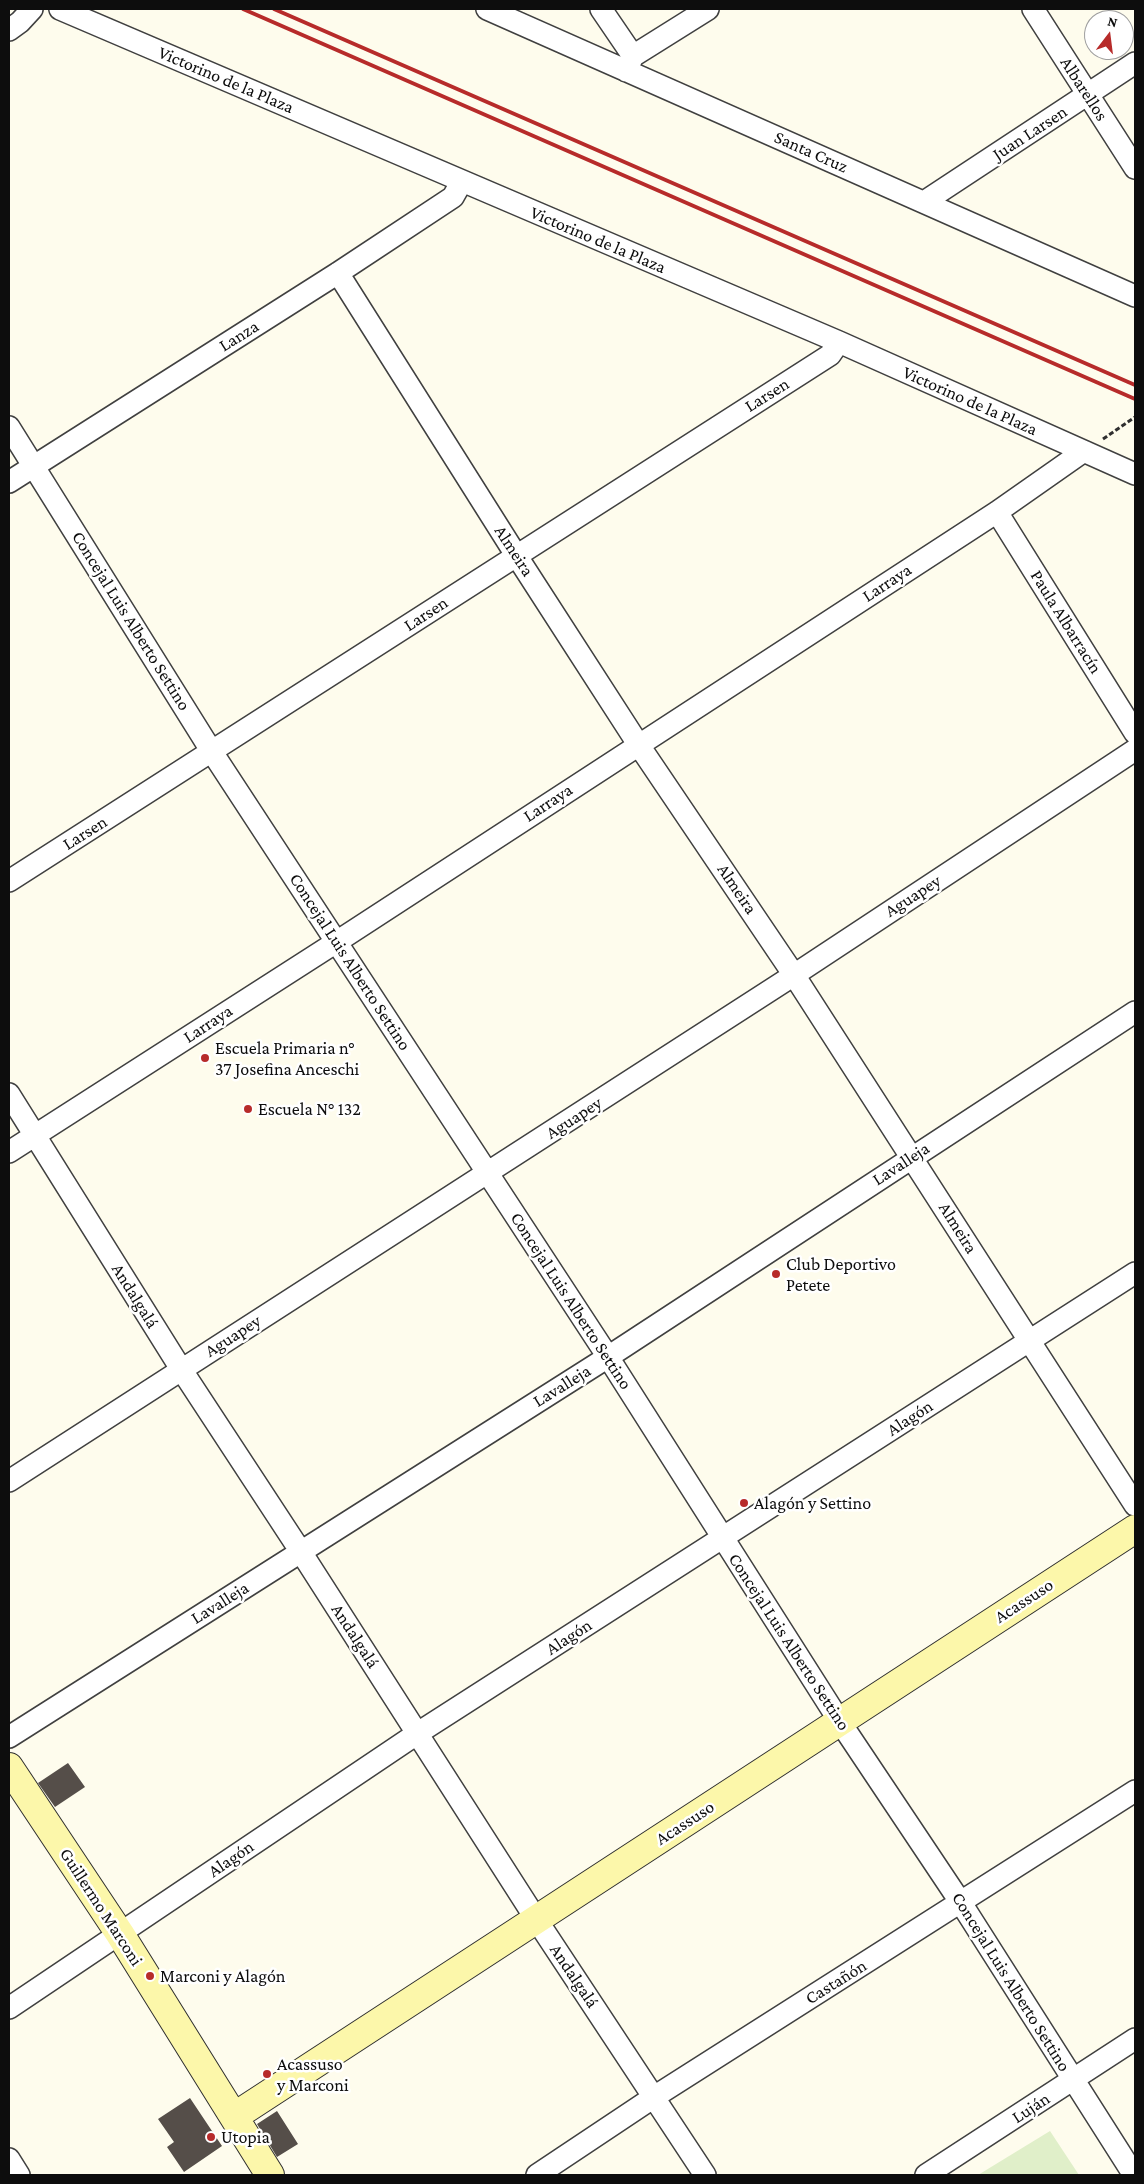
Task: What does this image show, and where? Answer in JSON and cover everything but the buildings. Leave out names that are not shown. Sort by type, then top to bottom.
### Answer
[{"type":"street","points":[[9,30],[20,22],[32,9]]},
{"type":"street","name":"Victorino de la Plaza","points":[[60,9],[839,342],[1135,474]]},
{"type":"street","name":"Santa Cruz","points":[[486,9],[629,63],[924,202],[1135,296]]},
{"type":"street","points":[[602,9],[629,63],[708,9]]},
{"type":"street","name":"Albarellos","points":[[1034,9],[1135,168]]},
{"type":"street","name":"Juan Larsen","points":[[924,202],[1135,63]]},
{"type":"street","name":"Lanza","points":[[9,482],[453,198],[462,181]]},
{"type":"street","name":"Almeira","points":[[338,273],[638,744],[794,974],[913,1156],[1029,1342],[1135,1505]]},
{"type":"street","name":"Larsen","points":[[9,881],[516,555],[830,356],[839,342]]},
{"type":"street","name":"Concejal Luis Alberto Settino","points":[[9,427],[212,752],[338,941],[608,1357],[840,1722],[961,1903],[1134,2175]]},
{"type":"street","name":"Larraya","points":[[9,1152],[338,941],[997,512],[1084,451]]},
{"type":"street","name":"Paula Albarracín","points":[[997,512],[1135,733]]},
{"type":"street","name":"Aguapey","points":[[9,1481],[488,1173],[1135,750]]},
{"type":"street","name":"Lavalleja","points":[[9,1737],[608,1357],[1135,1012]]},
{"type":"street","name":"Andalgalá","points":[[9,1094],[181,1369],[418,1733],[536,1919],[705,2175]]},
{"type":"street","name":"Alagón","points":[[9,2008],[418,1733],[1135,1273]]},
{"type":"street","name":"Acassuso","points":[[235,2116],[1135,1529]]},
{"type":"street","name":"Guillermo Marconi","points":[[9,1767],[120,1934],[270,2175]]},
{"type":"street","name":"Castañón","points":[[537,2175],[654,2097],[1135,1791]]},
{"type":"street","name":"Luján","points":[[926,2175],[1135,2039]]},
{"type":"street","points":[[9,2159],[19,2175]]},
{"type":"path","points":[[1084,451],[1135,417]]},
{"type":"green space","points":[[1050,2131],[1079,2175],[978,2175]]},
{"type":"railway","points":[[243,9],[1135,399]]},
{"type":"railway","points":[[274,9],[1135,385]]},
{"type":"place","name":"Escuela Primaria n° 37 Josefina Anceschi","points":[[205,1058]]},
{"type":"place","name":"Escuela N° 132","points":[[248,1109]]},
{"type":"place","name":"Club Deportivo Petete","points":[[776,1274]]},
{"type":"place","name":"Alagón y Settino","points":[[744,1503]]},
{"type":"place","name":"Marconi y Alagón","points":[[150,1976]]},
{"type":"place","name":"Acassuso y Marconi","points":[[267,2074]]},
{"type":"place","name":"Utopia","points":[[211,2137]]}]
